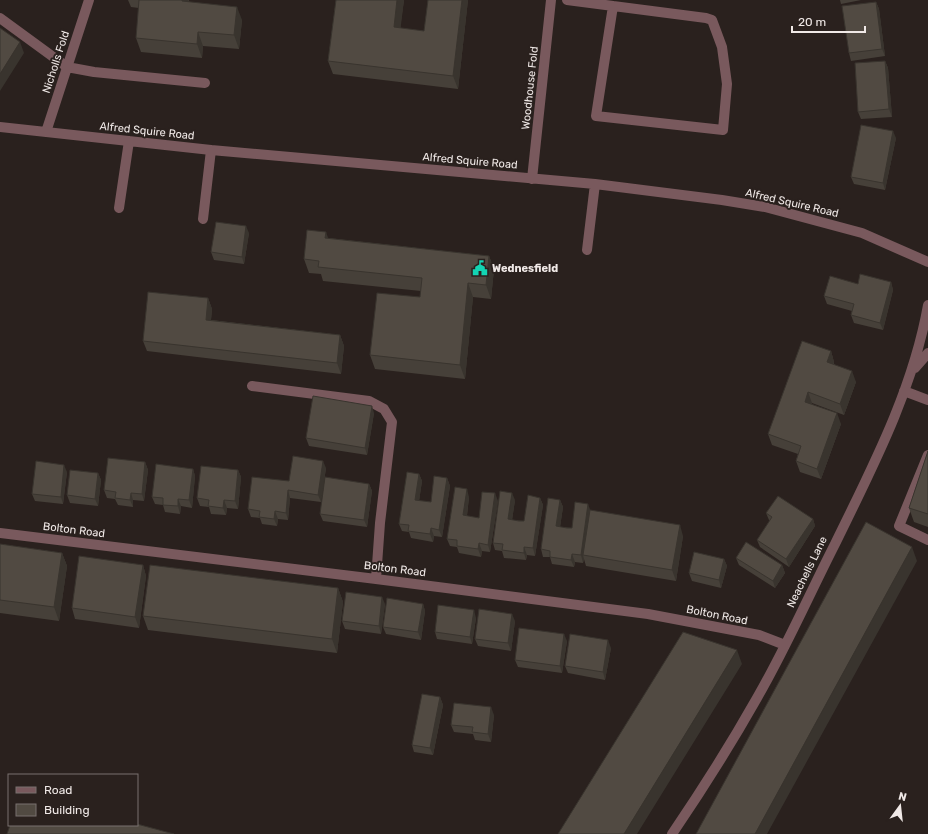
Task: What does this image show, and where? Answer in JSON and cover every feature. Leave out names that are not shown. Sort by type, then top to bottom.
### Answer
[{"type":"street","name":"Nicholls Fold","points":[[46,132],[89,0]]},
{"type":"street","name":"Woodhouse Fold","points":[[532,179],[552,0]]},
{"type":"street","points":[[567,0],[706,18],[712,20],[722,47],[727,84],[723,130],[596,116],[613,6]]},
{"type":"street","points":[[0,18],[67,67],[94,72],[205,83]]},
{"type":"street","name":"Alfred Squire Road","points":[[0,128],[211,150],[595,184],[714,198],[765,207],[862,232],[928,262]]},
{"type":"street","points":[[119,208],[129,141]]},
{"type":"street","points":[[203,219],[211,150]]},
{"type":"street","points":[[587,250],[595,184]]},
{"type":"street","name":"Neachells Lane","points":[[672,834],[698,796],[758,697],[878,457],[911,373],[924,330],[928,305]]},
{"type":"street","points":[[911,373],[928,353]]},
{"type":"street","points":[[252,386],[369,402],[384,409],[392,422],[392,429],[380,523],[376,579]]},
{"type":"street","points":[[904,391],[928,400]]},
{"type":"street","points":[[928,455],[899,526],[928,540]]},
{"type":"street","name":"Bolton Road","points":[[0,533],[648,614],[759,635],[785,645]]},
{"type":"building","points":[[139,0],[182,0],[237,7],[234,35],[198,32],[197,44],[136,38]]},
{"type":"building","points":[[336,0],[397,0],[394,27],[424,31],[428,0],[462,0],[453,76],[328,61]]},
{"type":"building","points":[[876,2],[882,49],[849,53],[842,6]]},
{"type":"building","points":[[0,28],[20,42],[0,74]]},
{"type":"building","points":[[885,61],[889,109],[858,112],[855,63]]},
{"type":"building","points":[[861,125],[893,131],[883,183],[851,177]]},
{"type":"building","points":[[216,222],[246,226],[242,257],[211,252]]},
{"type":"building","points":[[307,230],[326,232],[325,238],[489,256],[486,285],[468,283],[460,365],[370,355],[377,293],[420,297],[422,278],[318,267],[319,261],[304,259]]},
{"type":"building","points":[[860,274],[891,282],[880,323],[851,315],[854,304],[824,296],[830,276],[858,284]]},
{"type":"building","points":[[148,292],[208,298],[206,320],[340,335],[337,363],[143,341]]},
{"type":"building","points":[[802,341],[831,351],[827,362],[852,371],[840,404],[808,392],[805,402],[837,413],[817,469],[796,461],[801,446],[768,434]]},
{"type":"building","points":[[313,396],[372,406],[365,448],[306,438]]},
{"type":"building","points":[[928,451],[928,514],[909,508]]},
{"type":"building","points":[[293,456],[323,461],[318,495],[288,490],[286,513],[275,511],[274,519],[259,517],[260,511],[248,509],[252,477],[289,481]]},
{"type":"building","points":[[108,458],[145,462],[142,494],[131,493],[130,500],[115,498],[116,492],[104,490]]},
{"type":"building","points":[[36,461],[64,465],[61,497],[32,494]]},
{"type":"building","points":[[156,464],[193,469],[189,500],[178,499],[178,506],[163,505],[163,498],[152,497]]},
{"type":"building","points":[[201,466],[238,470],[235,501],[224,500],[223,508],[208,506],[209,500],[197,498]]},
{"type":"building","points":[[70,470],[98,473],[95,499],[67,495]]},
{"type":"building","points":[[407,472],[419,474],[415,500],[431,502],[434,476],[447,478],[439,530],[431,528],[430,534],[408,531],[409,525],[399,524]]},
{"type":"building","points":[[325,477],[369,484],[364,520],[320,514]]},
{"type":"building","points":[[455,487],[467,489],[463,515],[479,518],[482,492],[495,493],[488,545],[479,543],[478,549],[457,546],[457,540],[447,539]]},
{"type":"building","points":[[500,491],[512,493],[508,519],[519,521],[524,521],[528,495],[540,498],[533,548],[524,547],[524,553],[502,550],[503,544],[493,543]]},
{"type":"building","points":[[778,496],[813,519],[786,559],[757,540],[772,517],[766,513]]},
{"type":"building","points":[[548,498],[560,500],[556,526],[567,528],[572,528],[575,502],[588,504],[581,555],[572,554],[571,560],[550,557],[550,551],[541,549]]},
{"type":"building","points":[[590,510],[680,525],[672,570],[583,555]]},
{"type":"building","points":[[866,522],[912,547],[755,834],[696,834]]},
{"type":"building","points":[[746,542],[782,565],[773,581],[736,558]]},
{"type":"building","points":[[0,544],[62,553],[54,607],[0,600]]},
{"type":"building","points":[[694,552],[724,559],[719,580],[689,573]]},
{"type":"building","points":[[79,556],[143,565],[135,617],[72,608]]},
{"type":"building","points":[[150,565],[338,588],[332,639],[143,616]]},
{"type":"building","points":[[346,592],[382,597],[379,626],[342,621]]},
{"type":"building","points":[[387,598],[423,604],[418,632],[383,627]]},
{"type":"building","points":[[438,605],[474,610],[470,637],[435,632]]},
{"type":"building","points":[[479,609],[512,614],[508,643],[475,639]]},
{"type":"building","points":[[519,628],[564,634],[560,666],[515,660]]},
{"type":"building","points":[[683,632],[737,650],[624,834],[558,834]]},
{"type":"building","points":[[570,634],[608,640],[603,672],[565,666]]},
{"type":"building","points":[[422,694],[440,697],[430,748],[412,745]]},
{"type":"building","points":[[454,703],[491,707],[488,734],[472,732],[473,727],[451,725]]},
{"type":"building","points":[[138,824],[174,834],[7,834],[10,826],[138,826]]},
{"type":"place","name":"Wednesfield","points":[[480,268]]}]
